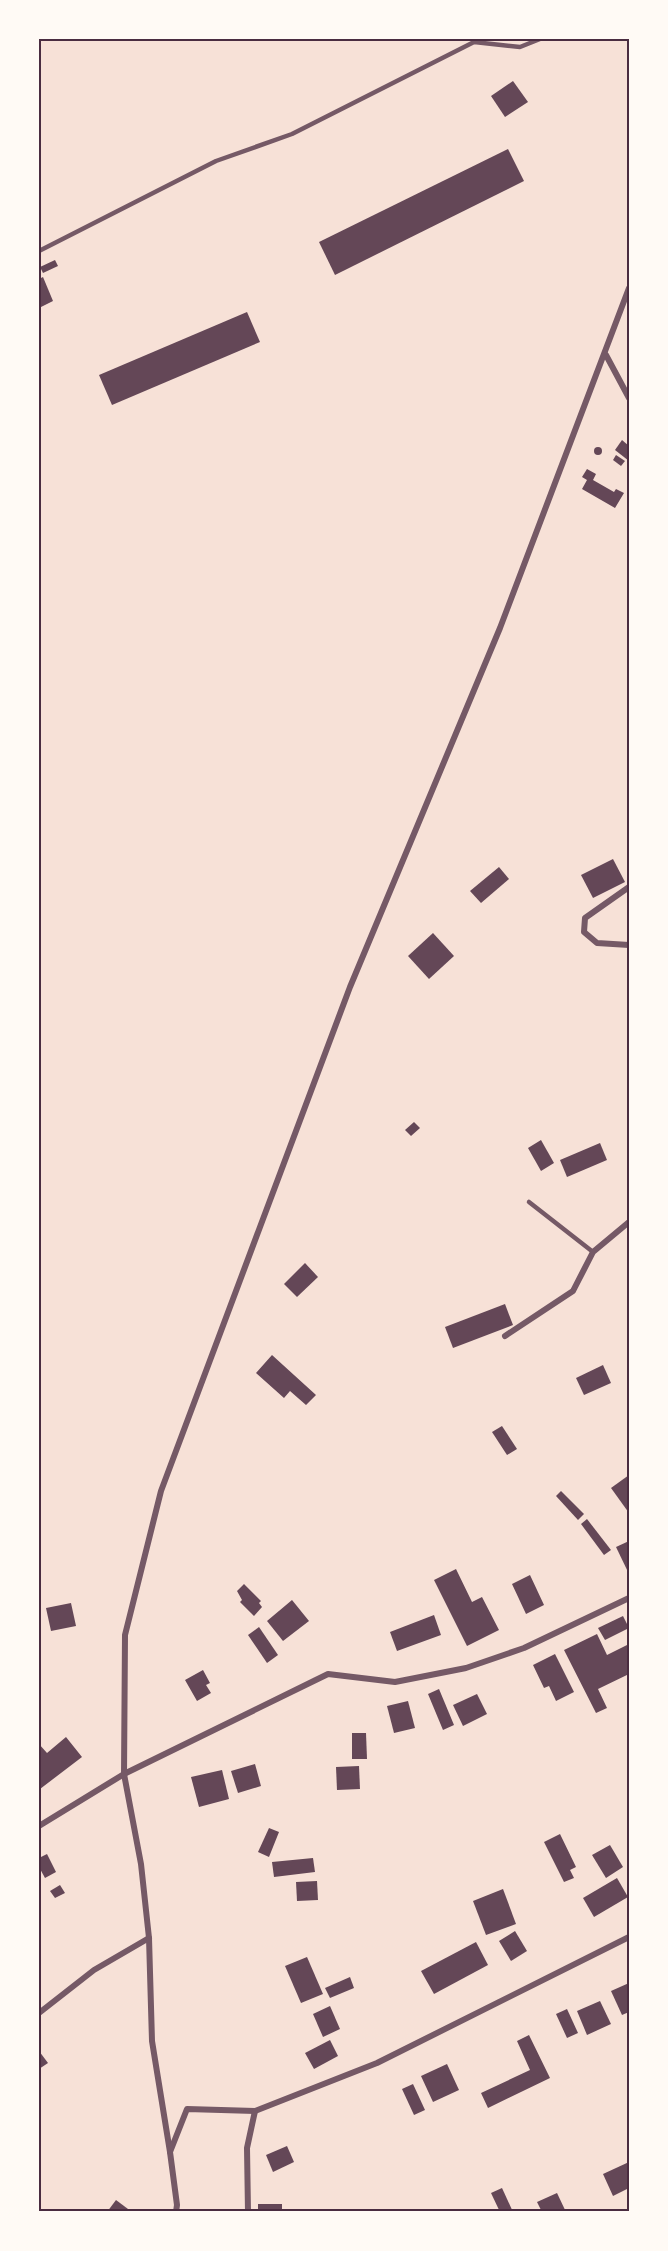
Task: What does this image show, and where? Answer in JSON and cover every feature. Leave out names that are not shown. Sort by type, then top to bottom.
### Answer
[{"type":"street","points":[[176,2212],[170,2152],[152,2041],[149,1938],[141,1864],[124,1774],[125,1635],[160,1491],[350,987],[500,628],[606,355],[629,288]]},
{"type":"street","points":[[606,355],[629,398]]},
{"type":"street","points":[[629,886],[585,918],[584,932],[597,943],[629,945]]},
{"type":"street","points":[[505,1336],[573,1291],[593,1252],[629,1222]]},
{"type":"street","points":[[39,1826],[124,1774],[328,1674],[395,1682],[466,1668],[524,1648],[629,1598]]},
{"type":"street","points":[[170,2152],[187,2109],[255,2111],[377,2063],[629,1937]]},
{"type":"street","points":[[39,2013],[94,1970],[149,1938]]},
{"type":"street","points":[[248,2212],[247,2148],[255,2111]]},
{"type":"lane","points":[[39,251],[216,161],[292,134],[474,42],[520,47],[540,39]]},
{"type":"lane","points":[[529,1202],[593,1252]]},
{"type":"building","points":[[513,81],[528,102],[505,117],[491,96]]},
{"type":"building","points":[[508,149],[524,181],[335,275],[319,242]]},
{"type":"building","points":[[55,260],[58,266],[43,273],[40,267]]},
{"type":"building","points":[[43,277],[53,301],[39,308],[39,279]]},
{"type":"building","points":[[247,312],[260,342],[112,405],[99,375]]},
{"type":"building","points":[[622,440],[629,446],[629,461],[615,450]]},
{"type":"building","points":[[598,447],[602,451],[598,455],[594,451]]},
{"type":"building","points":[[616,455],[625,461],[621,466],[613,460]]},
{"type":"building","points":[[587,469],[596,474],[593,480],[614,492],[616,489],[624,493],[615,508],[582,489],[587,480],[582,477]]},
{"type":"building","points":[[613,859],[625,882],[593,898],[581,875]]},
{"type":"building","points":[[499,867],[509,879],[481,903],[470,891]]},
{"type":"building","points":[[433,933],[454,956],[429,979],[408,956]]},
{"type":"building","points":[[414,1122],[420,1128],[411,1136],[405,1130]]},
{"type":"building","points":[[541,1140],[554,1163],[541,1171],[528,1148]]},
{"type":"building","points":[[600,1143],[607,1160],[567,1177],[560,1160]]},
{"type":"building","points":[[305,1263],[318,1277],[297,1297],[284,1284]]},
{"type":"building","points":[[505,1304],[513,1325],[453,1348],[445,1327]]},
{"type":"building","points":[[272,1355],[316,1395],[306,1405],[290,1391],[284,1398],[256,1373]]},
{"type":"building","points":[[603,1365],[611,1383],[584,1395],[576,1378]]},
{"type":"building","points":[[502,1426],[517,1449],[507,1455],[492,1432]]},
{"type":"building","points":[[629,1475],[629,1513],[611,1488]]},
{"type":"building","points":[[561,1491],[584,1514],[578,1520],[556,1496]]},
{"type":"building","points":[[587,1519],[611,1550],[604,1555],[581,1524]]},
{"type":"building","points":[[629,1541],[629,1574],[616,1547]]},
{"type":"building","points":[[456,1569],[472,1602],[482,1597],[499,1630],[467,1646],[434,1580]]},
{"type":"building","points":[[530,1575],[544,1605],[526,1614],[512,1584]]},
{"type":"building","points":[[244,1584],[261,1601],[259,1603],[262,1607],[254,1616],[240,1602],[242,1600],[237,1591]]},
{"type":"building","points":[[292,1600],[309,1621],[283,1641],[267,1621]]},
{"type":"building","points":[[71,1603],[76,1626],[51,1631],[46,1608]]},
{"type":"building","points":[[434,1615],[441,1635],[397,1651],[390,1632]]},
{"type":"building","points":[[623,1616],[629,1628],[605,1640],[598,1628]]},
{"type":"building","points":[[259,1627],[278,1655],[267,1663],[248,1635]]},
{"type":"building","points":[[597,1634],[607,1655],[629,1644],[629,1674],[598,1689],[607,1708],[596,1713],[564,1650]]},
{"type":"building","points":[[555,1654],[574,1692],[556,1701],[549,1686],[544,1688],[533,1665]]},
{"type":"building","points":[[203,1670],[210,1683],[206,1685],[211,1693],[197,1701],[185,1680]]},
{"type":"building","points":[[439,1689],[454,1725],[443,1730],[428,1694]]},
{"type":"building","points":[[477,1694],[487,1714],[463,1726],[453,1705]]},
{"type":"building","points":[[408,1701],[415,1728],[394,1733],[387,1706]]},
{"type":"building","points":[[352,1733],[366,1733],[367,1759],[352,1759]]},
{"type":"building","points":[[66,1737],[82,1757],[40,1789],[39,1744],[47,1753]]},
{"type":"building","points":[[255,1764],[261,1786],[238,1793],[231,1771]]},
{"type":"building","points":[[359,1766],[360,1789],[337,1790],[336,1767]]},
{"type":"building","points":[[222,1770],[229,1799],[199,1807],[191,1777]]},
{"type":"building","points":[[269,1828],[279,1832],[269,1857],[258,1852]]},
{"type":"building","points":[[560,1834],[576,1867],[570,1870],[574,1878],[564,1882],[544,1842]]},
{"type":"building","points":[[610,1845],[623,1867],[606,1878],[592,1855]]},
{"type":"building","points":[[47,1854],[56,1872],[45,1878],[39,1867],[39,1858]]},
{"type":"building","points":[[313,1858],[315,1872],[274,1877],[272,1862]]},
{"type":"building","points":[[617,1878],[628,1897],[594,1917],[583,1898]]},
{"type":"building","points":[[317,1881],[318,1900],[297,1901],[296,1882]]},
{"type":"building","points":[[60,1885],[65,1893],[55,1898],[50,1891]]},
{"type":"building","points":[[503,1889],[516,1924],[486,1935],[473,1901]]},
{"type":"building","points":[[515,1931],[527,1951],[511,1961],[499,1941]]},
{"type":"building","points":[[476,1942],[488,1965],[434,1994],[421,1971]]},
{"type":"building","points":[[307,1957],[323,1994],[301,2003],[285,1966]]},
{"type":"building","points":[[350,1977],[354,1988],[330,1998],[325,1988]]},
{"type":"building","points":[[629,1983],[629,2012],[622,2015],[611,1991]]},
{"type":"building","points":[[600,2001],[611,2024],[587,2035],[577,2011]]},
{"type":"building","points":[[330,2006],[340,2029],[323,2037],[313,2014]]},
{"type":"building","points":[[567,2009],[578,2033],[567,2038],[556,2014]]},
{"type":"building","points":[[529,2035],[550,2078],[488,2108],[481,2093],[530,2070],[517,2041]]},
{"type":"building","points":[[330,2040],[338,2056],[314,2069],[305,2053]]},
{"type":"building","points":[[39,2051],[48,2063],[39,2069]]},
{"type":"building","points":[[447,2064],[459,2090],[433,2102],[421,2076]]},
{"type":"building","points":[[413,2084],[425,2110],[414,2115],[402,2089]]},
{"type":"building","points":[[287,2146],[294,2162],[273,2172],[266,2155]]},
{"type":"building","points":[[629,2162],[629,2188],[613,2196],[603,2174]]},
{"type":"building","points":[[502,2188],[513,2212],[500,2212],[491,2193]]},
{"type":"building","points":[[557,2193],[566,2212],[542,2212],[537,2202]]},
{"type":"building","points":[[116,2200],[132,2212],[107,2212]]},
{"type":"building","points":[[258,2204],[282,2204],[282,2212],[258,2212]]}]
